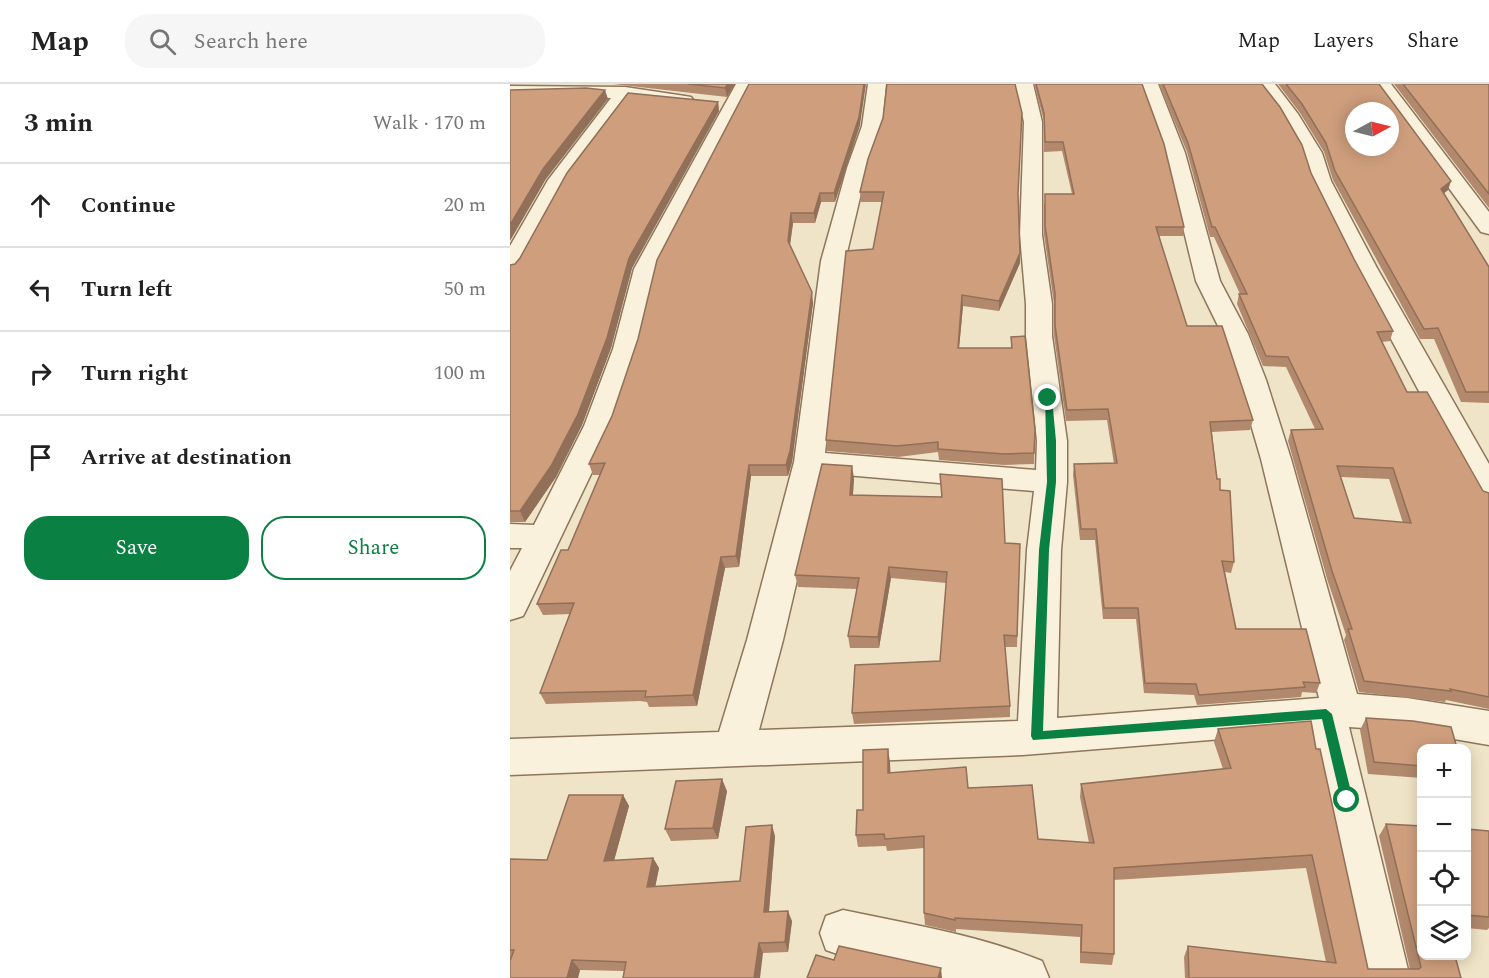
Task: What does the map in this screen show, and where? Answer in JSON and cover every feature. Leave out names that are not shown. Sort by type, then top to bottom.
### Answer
[{"type":"street","points":[[510,90],[514,84]]},
{"type":"street","points":[[734,749],[768,630],[809,462],[833,261],[854,178],[872,126],[877,84]]},
{"type":"street","points":[[1024,84],[1033,122],[1031,235],[1039,304],[1039,336],[1052,441],[1051,482],[1044,550],[1037,736]]},
{"type":"street","points":[[1149,84],[1175,153],[1208,281],[1235,334],[1252,380],[1276,459],[1334,712],[1386,978]]},
{"type":"street","points":[[1266,84],[1289,114],[1312,153],[1321,181],[1365,268],[1489,492]]},
{"type":"street","points":[[1382,84],[1489,227]]},
{"type":"street","points":[[510,90],[589,89],[722,99],[646,269],[626,349],[599,426],[526,537],[510,606]]},
{"type":"street","points":[[510,267],[558,180],[625,92]]},
{"type":"street","points":[[809,462],[1051,482]]},
{"type":"street","points":[[510,758],[1037,736],[1334,712],[1384,712],[1489,728]]},
{"type":"street","points":[[843,933],[970,962],[1025,978]]},
{"type":"building","points":[[688,84],[728,84],[725,88]]},
{"type":"building","points":[[749,84],[864,84],[859,117],[834,193],[820,193],[814,213],[791,213],[788,241],[812,292],[790,451],[786,465],[749,465],[736,556],[721,557],[693,695],[645,697],[646,691],[540,693],[574,603],[537,604],[561,550],[568,550],[605,463],[589,464],[612,416],[638,339],[657,260]]},
{"type":"building","points":[[887,84],[1015,84],[1022,113],[1018,194],[1020,253],[999,301],[962,295],[958,348],[1012,348],[1011,337],[1025,336],[1035,430],[1034,453],[1004,454],[938,449],[938,442],[897,446],[826,440],[846,251],[873,249],[884,192],[860,192],[868,159],[883,118]]},
{"type":"building","points":[[1036,84],[1142,84],[1164,144],[1184,227],[1156,227],[1187,326],[1222,326],[1253,420],[1210,422],[1220,490],[1230,491],[1234,562],[1222,561],[1236,629],[1306,629],[1320,683],[1303,682],[1305,687],[1199,695],[1196,684],[1145,683],[1138,608],[1104,608],[1096,529],[1081,529],[1074,464],[1117,463],[1108,409],[1067,410],[1055,325],[1055,293],[1045,225],[1045,194],[1074,194],[1063,142],[1045,142],[1044,113]]},
{"type":"building","points":[[1163,84],[1262,84],[1280,107],[1302,145],[1311,173],[1393,331],[1377,332],[1407,392],[1427,392],[1483,491],[1489,493],[1489,697],[1450,689],[1451,691],[1364,681],[1348,629],[1352,629],[1332,571],[1291,430],[1323,429],[1288,357],[1266,356],[1239,294],[1247,294],[1215,227],[1212,227],[1188,143]],"holes":[[[1337,466],[1393,468],[1411,523],[1354,518]]]},
{"type":"building","points":[[1286,84],[1379,84],[1392,102],[1345,102],[1345,156],[1399,156],[1399,111],[1451,181],[1441,189],[1489,267],[1489,392],[1466,392],[1438,328],[1424,329],[1335,171],[1326,143],[1302,104]]},
{"type":"building","points":[[1403,84],[1489,84],[1489,194]]},
{"type":"building","points":[[586,88],[605,90],[543,169],[510,225],[510,90]]},
{"type":"building","points":[[628,93],[718,102],[629,258],[607,338],[578,414],[551,466],[520,511],[510,511],[510,265],[515,264],[520,258],[567,173]]},
{"type":"building","points":[[822,464],[852,466],[850,495],[942,497],[940,474],[1002,479],[1005,543],[1020,544],[1017,636],[1004,635],[1010,706],[852,713],[855,665],[940,661],[947,572],[889,567],[878,637],[848,636],[859,578],[795,575]]},
{"type":"building","points":[[1366,718],[1413,721],[1451,727],[1456,744],[1417,744],[1417,766],[1374,762]]},
{"type":"building","points":[[1311,721],[1316,749],[1320,749],[1368,969],[1419,969],[1421,967],[1419,960],[1456,960],[1461,978],[1189,978],[1188,946],[1336,963],[1312,855],[1114,868],[1114,954],[1081,952],[1082,925],[955,918],[955,920],[924,913],[924,836],[885,839],[884,834],[856,835],[857,810],[863,810],[863,750],[888,749],[888,773],[966,767],[968,788],[1032,785],[1038,839],[1094,843],[1081,784],[1231,768],[1218,729]]},
{"type":"building","points":[[722,779],[713,828],[665,829],[676,781]]},
{"type":"building","points":[[569,795],[623,795],[604,861],[653,858],[647,887],[740,881],[746,827],[772,825],[764,912],[788,911],[785,942],[759,943],[754,978],[623,978],[626,962],[572,960],[567,978],[510,978],[510,961],[514,950],[510,950],[510,859],[547,860]]},
{"type":"building","points":[[1386,824],[1417,826],[1417,951]]},
{"type":"building","points":[[1471,829],[1489,831],[1489,917],[1471,915]]},
{"type":"building","points":[[839,946],[941,968],[938,978],[807,978],[816,955],[834,960]]},
{"type":"route","points":[[1048,398],[1052,441],[1051,482],[1044,550],[1037,736],[1326,714],[1347,800]]}]
